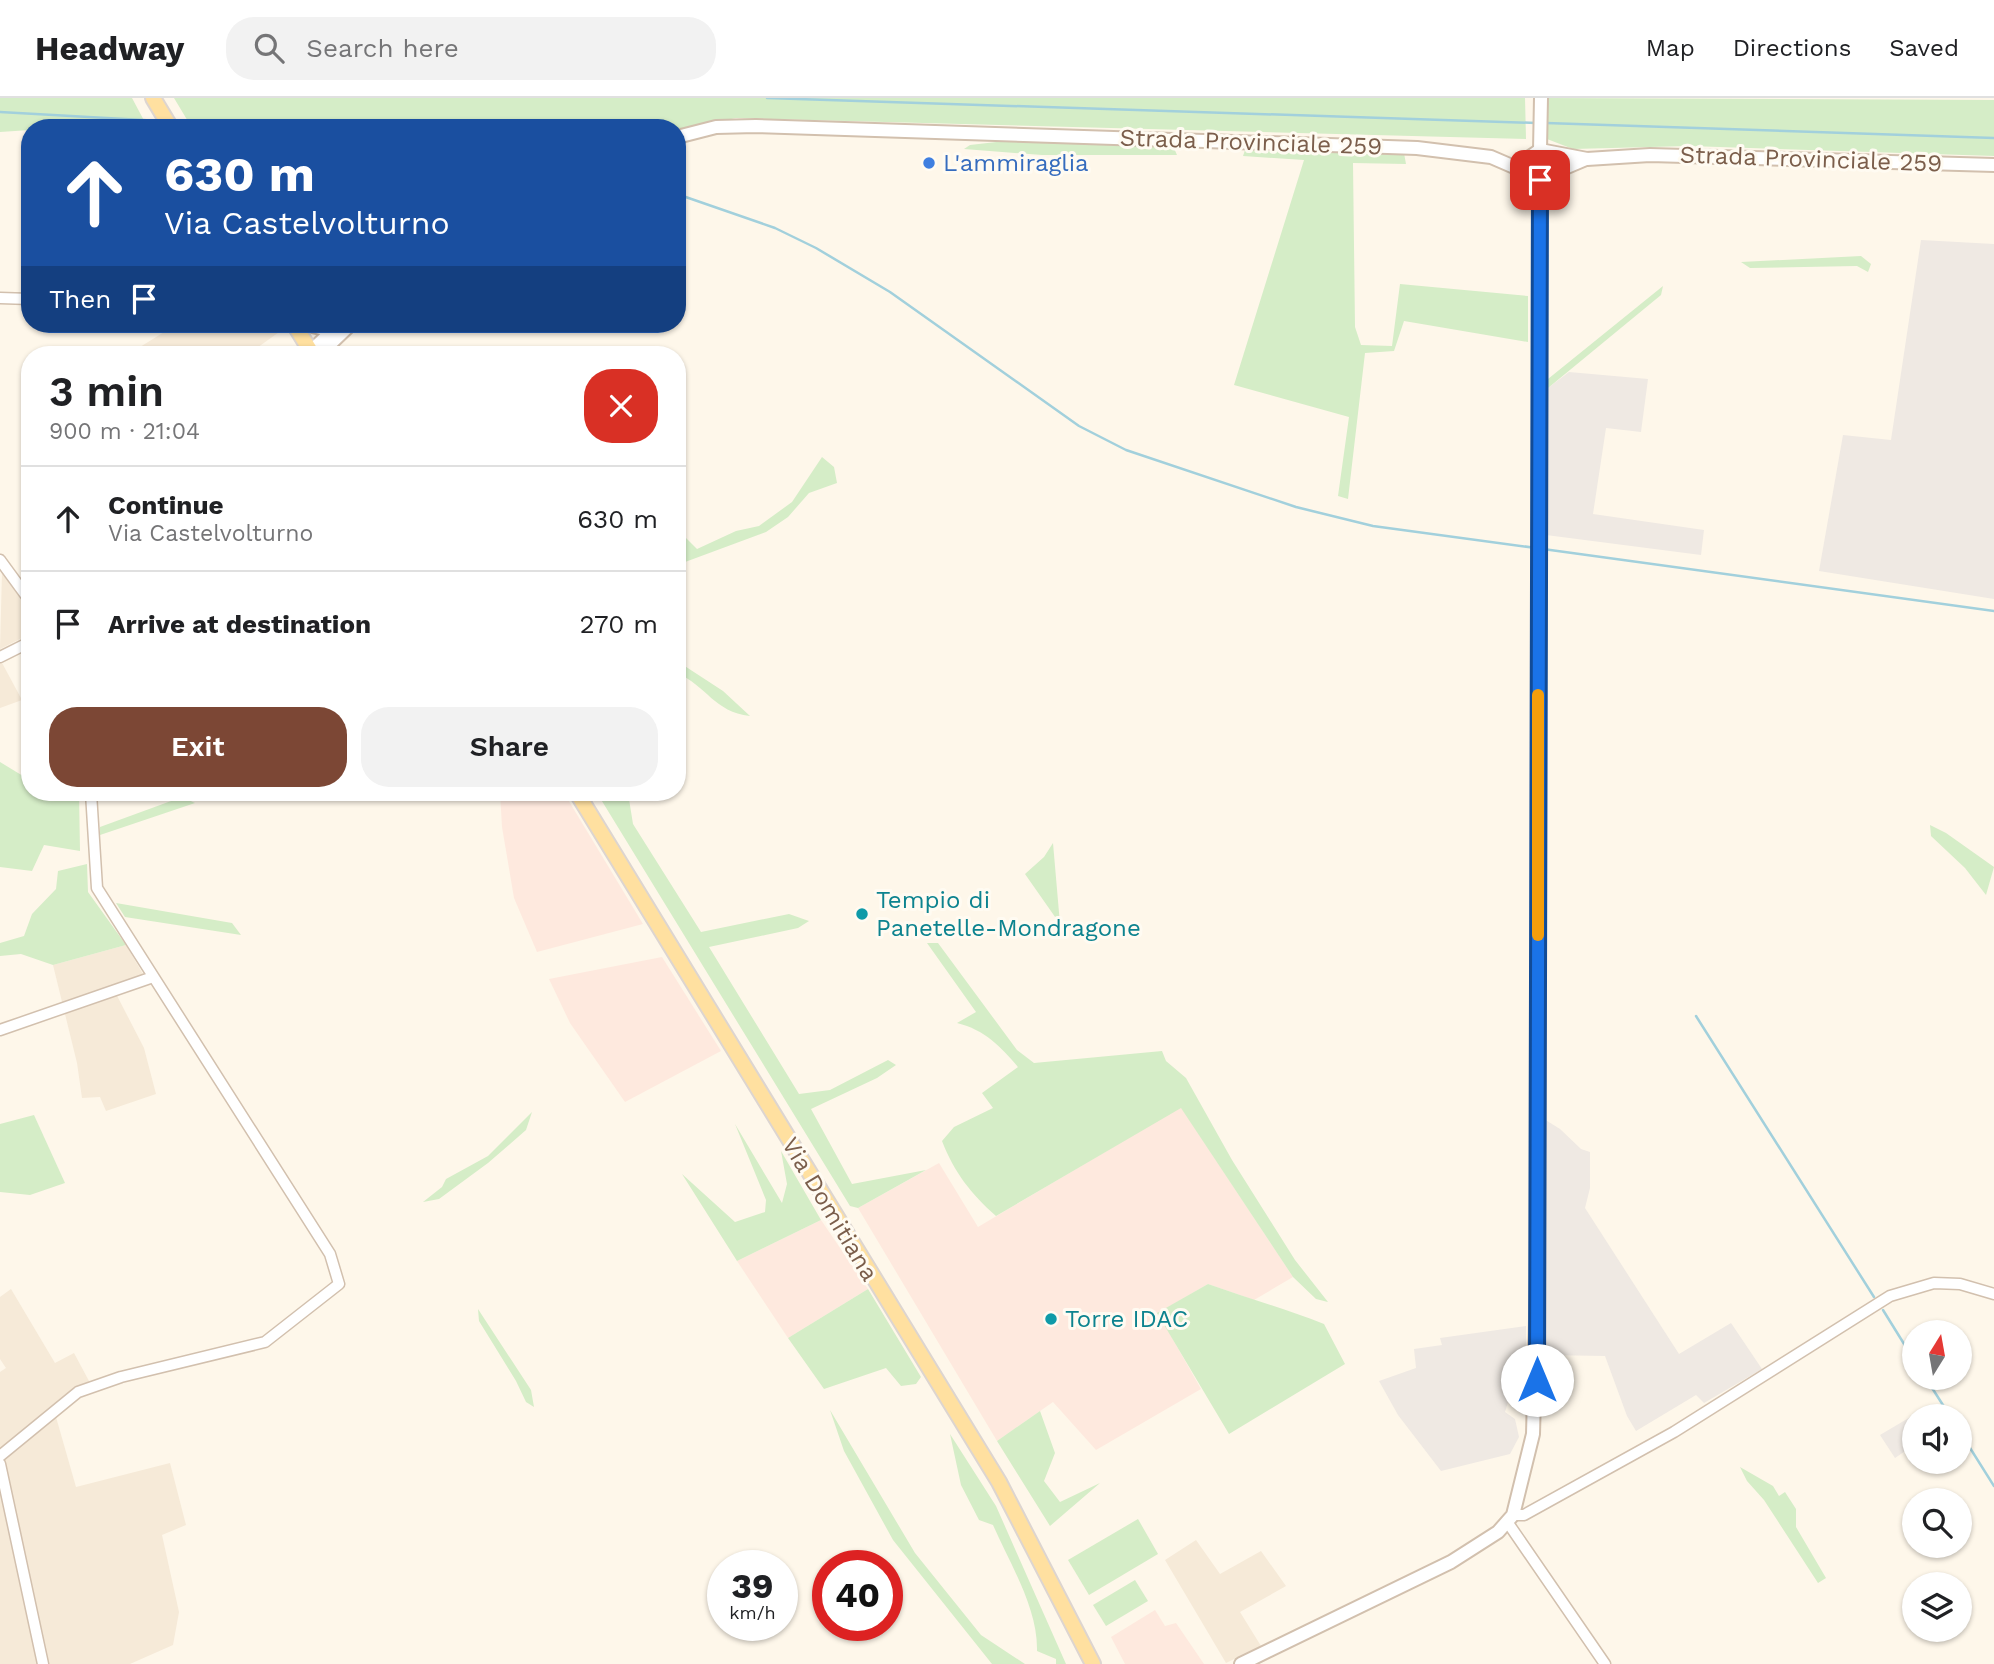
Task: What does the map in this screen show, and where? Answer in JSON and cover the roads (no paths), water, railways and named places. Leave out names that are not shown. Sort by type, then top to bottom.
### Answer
[{"type":"main road","points":[[153,98],[166,119]]},
{"type":"main road","name":"Via Domitiana","points":[[581,801],[999,1482],[1093,1664]]},
{"type":"main road","name":"Via Domitiana","points":[[1074,1629],[1084,1664]]},
{"type":"street","points":[[1528,173],[1526,162],[1540,150],[1541,98]]},
{"type":"street","name":"Strada Provinciale 259","points":[[686,134],[716,127],[756,125],[1417,148],[1490,157],[1540,150],[1587,159],[1664,155],[1994,165]]},
{"type":"street","points":[[1540,150],[1556,163],[1553,173]]},
{"type":"street","name":"Strada Provinciale 259","points":[[1490,157],[1540,180],[1587,159]]},
{"type":"street","points":[[1540,180],[1536,1408],[1534,1434],[1510,1519],[1605,1664]]},
{"type":"street","points":[[0,298],[21,299]]},
{"type":"street","points":[[316,346],[319,340],[336,333]]},
{"type":"street","points":[[334,346],[336,333]]},
{"type":"street","points":[[0,560],[21,589]]},
{"type":"street","points":[[0,657],[21,646]]},
{"type":"street","points":[[0,1456],[78,1392],[121,1377],[265,1342],[339,1284],[330,1254],[97,888],[92,801]]},
{"type":"street","points":[[0,1030],[153,977]]},
{"type":"street","points":[[1241,1664],[1485,1543],[1510,1519],[1524,1515],[1674,1432],[1890,1296],[1934,1283],[1960,1284],[1994,1294]]},
{"type":"street","points":[[0,1464],[43,1664]]},
{"type":"waterway","points":[[767,98],[1536,123]]},
{"type":"waterway","points":[[0,112],[124,119]]},
{"type":"waterway","points":[[1546,123],[1994,138]]},
{"type":"waterway","points":[[686,197],[775,228],[816,248],[890,292],[1079,426],[1126,450],[1296,507],[1373,526],[1536,548]]},
{"type":"waterway","points":[[1543,549],[1994,611]]},
{"type":"waterway","points":[[1696,1016],[1874,1297]]},
{"type":"waterway","points":[[1883,1310],[1902,1341]]},
{"type":"waterway","points":[[1933,1390],[1942,1404]]},
{"type":"waterway","points":[[1972,1451],[1994,1486]]},
{"type":"place","name":"L'ammiraglia","points":[[929,163]]},
{"type":"place","name":"Tempio di Panetelle-Mondragone","points":[[862,914]]},
{"type":"place","name":"Torre IDAC","points":[[1051,1319]]}]
